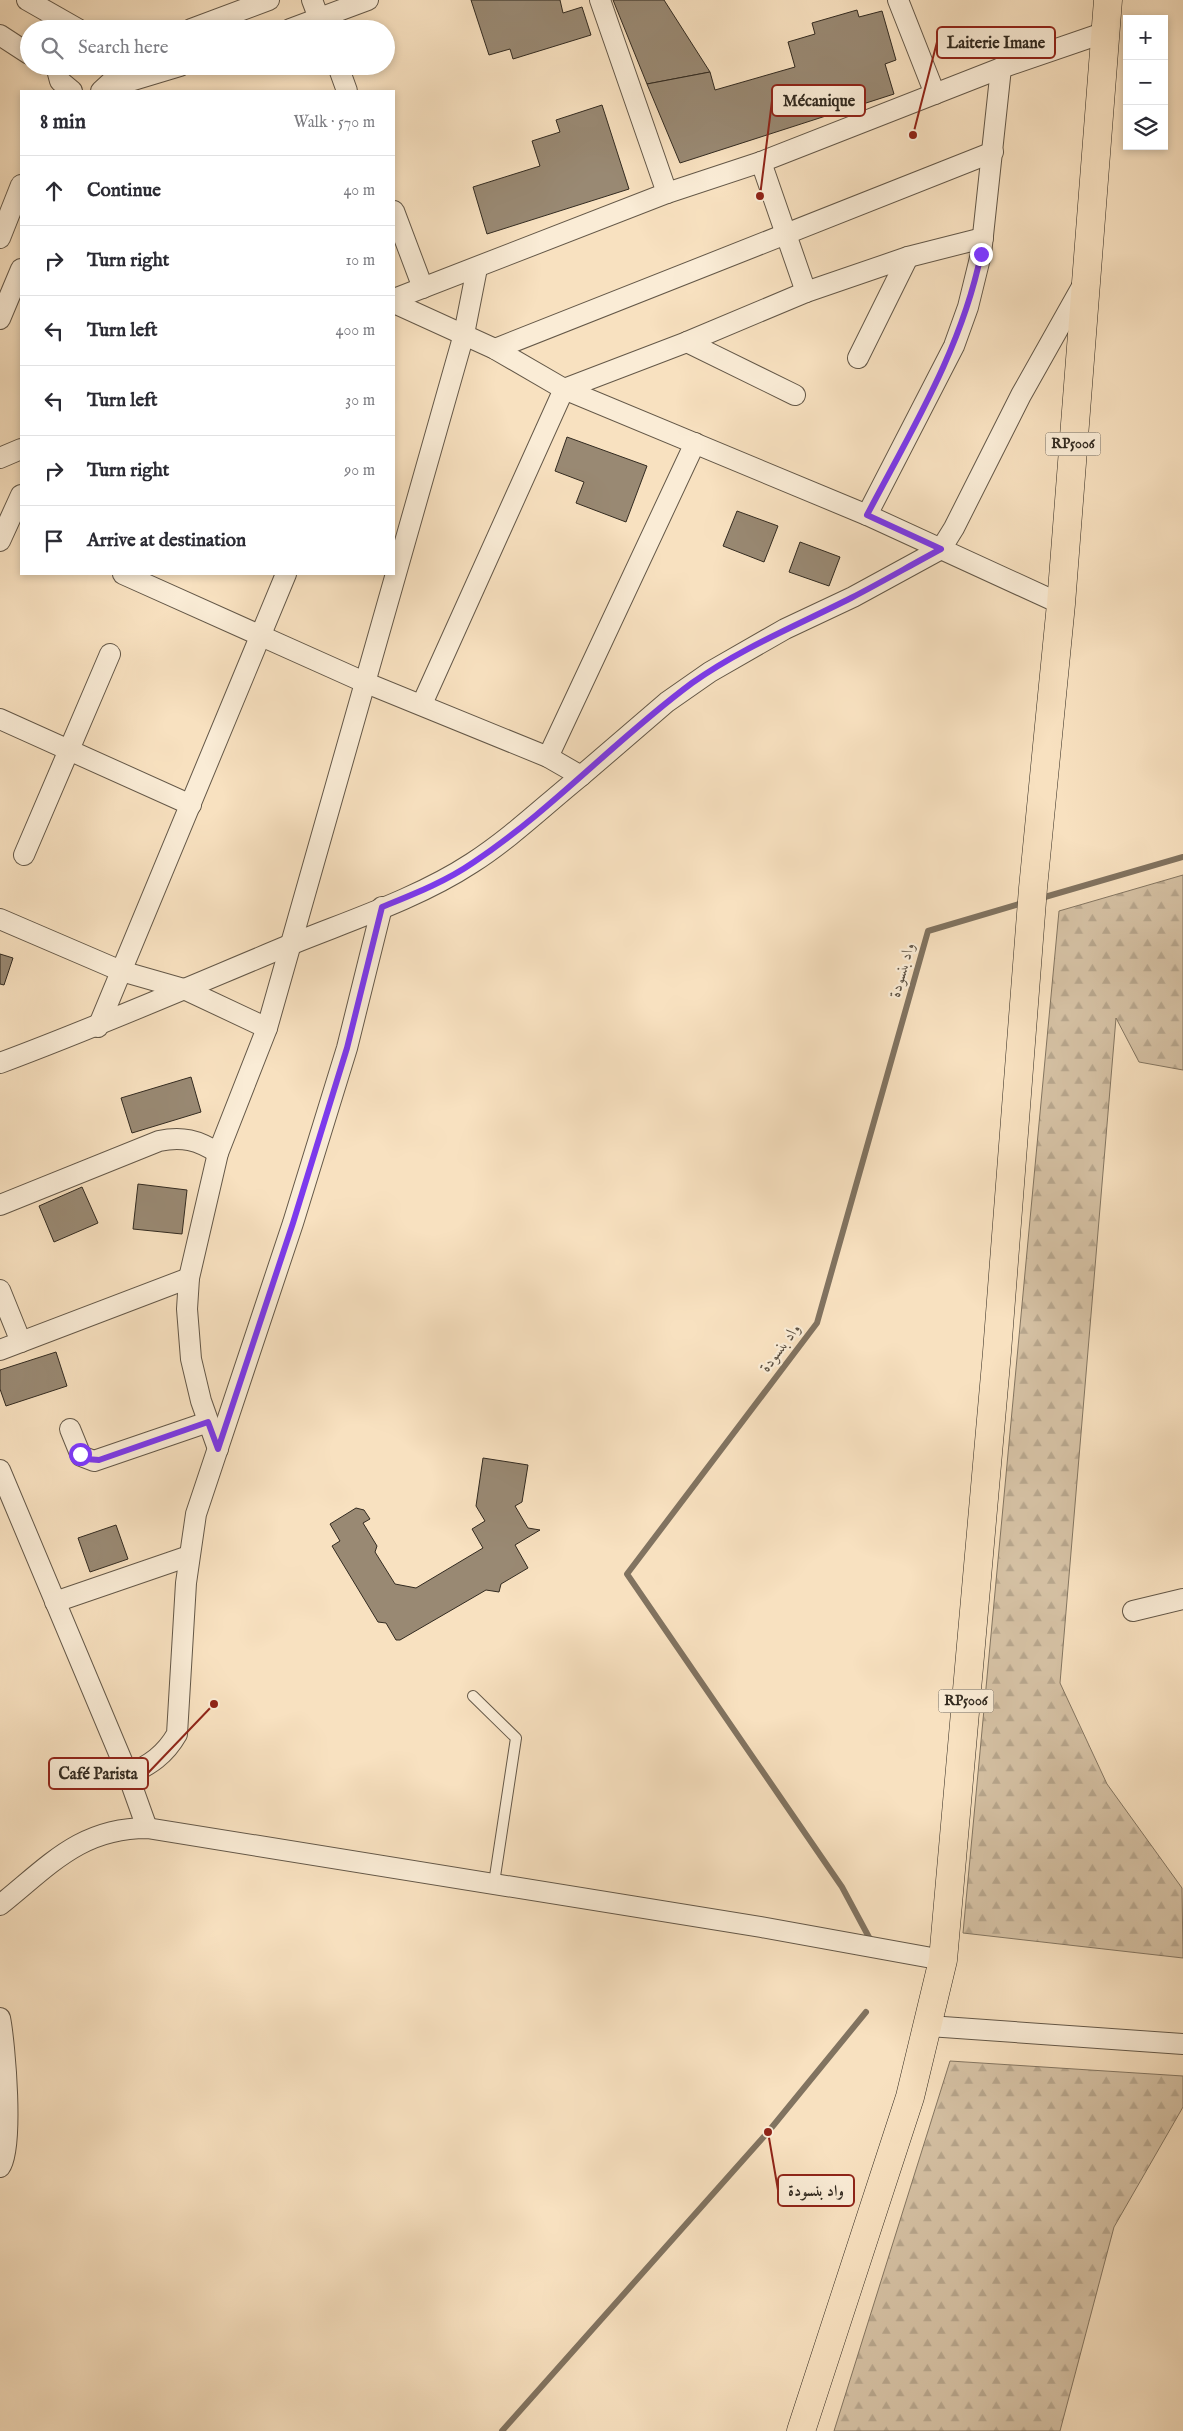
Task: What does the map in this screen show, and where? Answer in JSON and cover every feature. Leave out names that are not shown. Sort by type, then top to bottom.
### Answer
[{"type":"main road","name":"RP5006","points":[[801,2431],[910,2097],[929,2026],[943,1960],[998,1342],[1033,888],[1061,604],[1108,0]]},
{"type":"street","points":[[215,20],[269,0]]},
{"type":"street","points":[[318,16],[368,0]]},
{"type":"street","points":[[600,0],[667,193]]},
{"type":"street","points":[[898,0],[935,94]]},
{"type":"street","points":[[38,2],[65,20]]},
{"type":"street","points":[[395,305],[423,288],[667,193],[761,162],[1001,68],[1106,32]]},
{"type":"street","points":[[0,35],[20,48]]},
{"type":"street","points":[[867,515],[954,346],[977,277],[993,152],[1001,68]]},
{"type":"street","points":[[104,90],[114,79],[115,75]]},
{"type":"street","points":[[104,90],[152,75]]},
{"type":"street","points":[[341,75],[347,90]]},
{"type":"street","points":[[494,349],[993,152]]},
{"type":"street","points":[[761,162],[806,292]]},
{"type":"street","points":[[0,238],[20,188]]},
{"type":"street","points":[[395,214],[423,288]]},
{"type":"street","points":[[422,704],[564,389],[688,342],[806,292],[908,257],[983,238]]},
{"type":"street","points":[[858,358],[908,257]]},
{"type":"street","points":[[395,574],[464,334],[477,268]]},
{"type":"street","points":[[0,319],[20,271]]},
{"type":"street","points":[[0,1063],[98,1026],[429,889],[472,864],[504,841],[667,702],[710,672],[785,630],[852,597],[941,549],[954,528],[1021,396],[1085,279]]},
{"type":"street","points":[[395,305],[464,334],[564,389],[867,515],[1061,604]]},
{"type":"street","points":[[688,342],[795,395]]},
{"type":"street","points":[[548,757],[695,443]]},
{"type":"street","points":[[0,458],[20,449]]},
{"type":"street","points":[[0,541],[15,524],[20,500]]},
{"type":"street","points":[[125,575],[364,682],[422,704],[548,757],[581,776]]},
{"type":"street","points":[[98,1026],[286,575]]},
{"type":"street","points":[[218,1449],[208,1422],[188,1345],[187,1310],[189,1278],[218,1153],[267,1028],[395,575]]},
{"type":"street","points":[[24,855],[110,654]]},
{"type":"street","points":[[0,720],[190,804]]},
{"type":"street","points":[[128,1775],[153,1762],[171,1744],[177,1734],[184,1607],[189,1556],[196,1514],[293,1223],[347,1048],[382,907]]},
{"type":"street","points":[[0,919],[121,971],[184,989],[267,1028]]},
{"type":"street","points":[[0,1205],[159,1141],[175,1138],[193,1140],[218,1153]]},
{"type":"street","points":[[0,1350],[189,1278]]},
{"type":"street","points":[[0,1290],[21,1342]]},
{"type":"street","points":[[70,1429],[81,1456],[94,1461],[208,1422]]},
{"type":"street","points":[[0,1470],[128,1775],[147,1828]]},
{"type":"street","points":[[55,1602],[189,1556]]},
{"type":"street","points":[[1133,1611],[1183,1598]]},
{"type":"street","points":[[0,1906],[50,1864],[87,1839],[116,1830],[147,1828],[761,1927],[943,1960]]},
{"type":"street","points":[[929,2026],[1183,2044]]},
{"type":"street","points":[[0,2167],[4,2161],[6,2150],[6,2067],[1,2028]]},
{"type":"lane","points":[[473,1696],[516,1738],[494,1883]]},
{"type":"green space","points":[[1183,875],[1183,1070],[1139,1062],[1116,1018],[1060,1683],[1107,1784],[1182,1888],[1183,1958],[963,1933],[1059,911]]},
{"type":"green space","points":[[950,2061],[1183,2076],[1183,2107],[1114,2227],[1060,2431],[834,2431]]},
{"type":"building","points":[[471,0],[560,0],[563,13],[582,7],[591,35],[513,59],[510,49],[489,55]]},
{"type":"building","points":[[613,0],[664,0],[710,72],[647,84]]},
{"type":"building","points":[[857,10],[859,17],[882,11],[896,60],[885,64],[894,94],[680,163],[647,84],[710,72],[715,90],[795,67],[788,42],[815,34],[812,23]]},
{"type":"building","points":[[602,105],[629,189],[487,234],[473,187],[540,166],[532,141],[560,132],[556,120]]},
{"type":"building","points":[[567,437],[647,466],[626,522],[576,503],[584,482],[555,471]]},
{"type":"building","points":[[737,511],[778,526],[764,562],[723,546]]},
{"type":"building","points":[[800,542],[840,557],[829,586],[789,572]]},
{"type":"building","points":[[0,954],[13,958],[4,985],[0,984]]},
{"type":"building","points":[[191,1077],[201,1112],[132,1133],[121,1098]]},
{"type":"building","points":[[138,1184],[187,1190],[182,1234],[133,1229]]},
{"type":"building","points":[[82,1187],[98,1223],[54,1242],[39,1206]]},
{"type":"building","points":[[56,1352],[67,1386],[6,1406],[0,1389],[0,1370]]},
{"type":"building","points":[[483,1458],[528,1465],[522,1502],[515,1506],[528,1528],[540,1530],[515,1545],[528,1568],[501,1584],[499,1592],[486,1590],[400,1640],[396,1640],[386,1623],[378,1622],[332,1546],[340,1541],[330,1524],[356,1508],[364,1510],[370,1519],[363,1523],[377,1546],[375,1552],[395,1584],[416,1588],[483,1548],[472,1529],[485,1521],[476,1506]]},
{"type":"building","points":[[116,1525],[128,1559],[90,1572],[78,1538]]},
{"type":"waterway","name":"واد بنسودة","points":[[1038,899],[1183,857]]},
{"type":"waterway","name":"واد بنسودة","points":[[871,1941],[842,1887],[627,1574],[817,1323],[928,931],[1026,902]]},
{"type":"waterway","name":"واد بنسودة","points":[[502,2431],[768,2132],[866,2012]]},
{"type":"place","name":"Laiterie Imane","points":[[913,135]]},
{"type":"place","name":"Mécanique","points":[[760,196]]},
{"type":"place","name":"Café Parista","points":[[214,1704]]},
{"type":"place","name":"واد بنسودة","points":[[768,2132]]},
{"type":"route","points":[[80,1454],[86,1459],[99,1460],[208,1422],[218,1449],[293,1223],[347,1048],[382,907],[429,889],[472,864],[504,841],[693,682],[729,660],[941,549],[867,515],[954,346],[977,277],[981,254]]}]
